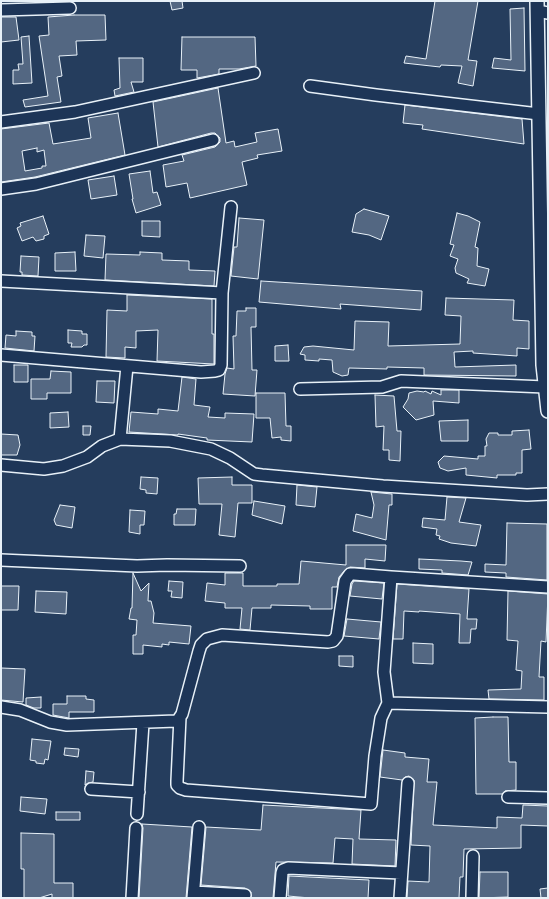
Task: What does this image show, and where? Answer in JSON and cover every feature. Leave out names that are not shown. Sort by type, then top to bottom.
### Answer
[{"type":"main road","points":[[541,8],[543,94],[539,114],[544,157],[545,387],[548,411]]},
{"type":"street","points":[[1,10],[34,5],[70,8]]},
{"type":"street","points":[[1,122],[75,112],[254,73]]},
{"type":"street","points":[[310,86],[539,114]]},
{"type":"street","points":[[1,189],[50,180],[213,140]]},
{"type":"street","points":[[1,355],[201,372],[219,370],[222,355],[222,293],[231,207]]},
{"type":"street","points":[[1,281],[222,293]]},
{"type":"street","points":[[120,439],[127,366]]},
{"type":"street","points":[[300,389],[382,387],[401,381],[545,387]]},
{"type":"street","points":[[1,465],[44,468],[63,466],[87,457],[102,446],[120,439],[170,440],[211,449],[230,458],[254,474],[383,486],[527,495],[548,494]]},
{"type":"street","points":[[1,560],[137,566],[240,566]]},
{"type":"street","points":[[391,577],[384,672],[388,703],[381,718],[374,756],[371,804],[186,790],[177,785],[180,717],[199,650],[201,645],[207,639],[222,635],[333,642],[337,636],[344,581],[348,576],[354,574],[548,587]]},
{"type":"street","points":[[388,703],[548,707]]},
{"type":"street","points":[[1,707],[20,710],[50,722],[67,725],[172,721],[178,720],[180,717]]},
{"type":"street","points":[[137,814],[143,723]]},
{"type":"street","points":[[400,898],[408,783]]},
{"type":"street","points":[[91,788],[139,792]]},
{"type":"street","points":[[508,797],[548,798]]},
{"type":"street","points":[[198,827],[194,895],[245,895]]},
{"type":"street","points":[[132,898],[136,828]]},
{"type":"street","points":[[472,898],[473,856]]},
{"type":"street","points":[[280,898],[282,872],[288,868],[401,873]]},
{"type":"building","points":[[170,1],[182,1],[183,8],[172,10]]},
{"type":"building","points":[[435,1],[478,1],[468,60],[477,61],[473,86],[458,83],[462,66],[441,65],[440,67],[404,63],[406,56],[426,59]]},
{"type":"building","points":[[524,8],[525,71],[492,68],[494,58],[511,60],[510,9]]},
{"type":"building","points":[[105,15],[106,40],[76,41],[77,55],[59,56],[62,76],[57,77],[61,102],[25,107],[23,100],[48,96],[39,36],[49,35],[48,17]]},
{"type":"building","points":[[1,17],[16,17],[19,40],[1,42]]},
{"type":"building","points":[[29,36],[32,83],[13,84],[13,70],[19,70],[18,64],[23,64],[21,37]]},
{"type":"building","points":[[182,37],[255,37],[256,66],[239,69],[219,69],[219,74],[197,78],[197,70],[181,70]]},
{"type":"building","points":[[119,58],[143,58],[143,82],[131,82],[134,92],[115,96],[114,90],[120,88]]},
{"type":"building","points":[[218,88],[226,143],[234,141],[235,147],[257,142],[255,133],[278,129],[282,151],[257,155],[258,158],[242,162],[247,185],[190,198],[187,183],[166,187],[163,165],[184,161],[182,155],[215,147],[220,142],[220,138],[215,133],[211,133],[158,147],[153,102]]},
{"type":"building","points":[[405,105],[522,119],[524,144],[422,129],[423,125],[403,123]]},
{"type":"building","points":[[118,113],[125,155],[35,177],[1,182],[1,129],[49,123],[53,144],[91,138],[88,118]],"holes":[[[37,148],[37,152],[44,150],[46,166],[25,171],[22,151]]]},
{"type":"building","points":[[150,171],[153,193],[157,192],[161,205],[136,213],[132,199],[129,174]]},
{"type":"building","points":[[114,176],[117,195],[91,199],[88,180]]},
{"type":"building","points":[[364,209],[389,216],[381,240],[369,235],[352,232],[356,214]]},
{"type":"building","points":[[457,213],[468,216],[480,222],[475,247],[478,248],[477,266],[489,269],[485,286],[467,283],[469,279],[456,273],[455,268],[458,259],[450,256],[454,245],[450,244]]},
{"type":"building","points":[[43,216],[49,234],[44,236],[44,239],[36,241],[33,237],[22,241],[17,228],[21,226],[20,223]]},
{"type":"building","points":[[239,218],[264,220],[258,279],[231,276],[234,247],[237,247]]},
{"type":"building","points":[[142,221],[160,221],[160,237],[142,236]]},
{"type":"building","points":[[86,235],[105,236],[103,258],[84,256]]},
{"type":"building","points":[[75,252],[76,271],[55,271],[55,253]]},
{"type":"building","points":[[140,252],[162,253],[162,260],[189,261],[189,270],[215,271],[214,286],[105,280],[106,254],[140,255]]},
{"type":"building","points":[[21,256],[39,257],[38,276],[22,275],[22,272],[20,272]]},
{"type":"building","points":[[261,281],[422,291],[421,310],[340,304],[341,309],[259,302]]},
{"type":"building","points":[[127,295],[212,299],[214,364],[157,361],[158,330],[136,331],[136,348],[125,347],[125,358],[106,357],[107,310],[127,311]]},
{"type":"building","points":[[446,298],[514,300],[513,320],[529,321],[529,349],[517,348],[517,356],[473,353],[473,351],[454,352],[455,367],[516,365],[516,376],[424,375],[424,368],[387,367],[387,369],[349,368],[348,375],[342,376],[333,372],[332,360],[305,360],[305,355],[300,354],[304,347],[313,346],[354,350],[355,321],[389,322],[388,346],[460,344],[461,316],[445,315]]},
{"type":"building","points":[[246,308],[256,308],[256,327],[251,327],[252,370],[257,370],[255,396],[223,394],[227,368],[234,369],[233,336],[236,336],[237,311],[246,311]]},
{"type":"building","points":[[68,330],[82,331],[82,334],[87,334],[87,345],[82,347],[71,347],[72,343],[68,343]]},
{"type":"building","points":[[16,331],[32,332],[32,336],[35,336],[34,351],[5,348],[6,335],[16,336]]},
{"type":"building","points":[[288,345],[289,361],[275,361],[275,346]]},
{"type":"building","points":[[14,365],[28,365],[28,382],[14,382]]},
{"type":"building","points":[[51,371],[71,372],[71,393],[47,393],[47,399],[31,399],[31,379],[50,379]]},
{"type":"building","points":[[182,377],[196,379],[194,405],[210,407],[208,417],[225,418],[225,413],[254,414],[252,442],[207,440],[207,438],[178,434],[129,432],[131,412],[158,414],[158,409],[178,411]]},
{"type":"building","points":[[97,381],[115,381],[114,403],[96,402]]},
{"type":"building","points":[[441,390],[459,390],[459,403],[433,401],[434,415],[416,420],[403,407],[408,399],[409,393],[425,391],[431,394],[432,391],[441,395]]},
{"type":"building","points":[[256,393],[285,393],[286,426],[291,426],[291,441],[281,440],[281,437],[272,438],[270,418],[256,418]]},
{"type":"building","points":[[375,395],[394,396],[397,431],[401,431],[400,461],[389,460],[389,450],[383,450],[384,426],[376,427]]},
{"type":"building","points":[[68,412],[69,427],[50,428],[50,413]]},
{"type":"building","points":[[468,420],[468,441],[441,441],[439,421]]},
{"type":"building","points":[[83,426],[91,426],[90,435],[83,435]]},
{"type":"building","points":[[529,430],[531,449],[522,450],[522,473],[516,473],[516,475],[497,475],[497,478],[466,475],[466,468],[448,471],[440,468],[438,462],[444,456],[478,459],[478,456],[485,456],[485,446],[487,446],[486,439],[489,433],[498,433],[498,435],[512,435],[512,431]]},
{"type":"building","points":[[1,434],[18,435],[20,445],[17,455],[1,455]]},
{"type":"building","points":[[141,477],[158,478],[157,494],[146,493],[146,490],[140,489]]},
{"type":"building","points":[[232,477],[232,485],[252,485],[252,503],[238,503],[235,537],[219,535],[222,504],[199,504],[198,478]]},
{"type":"building","points":[[297,485],[317,487],[315,507],[296,505]]},
{"type":"building","points":[[371,492],[392,494],[392,505],[389,505],[386,540],[353,531],[356,514],[372,518],[374,505]]},
{"type":"building","points":[[447,497],[466,498],[459,522],[481,525],[476,546],[451,543],[439,539],[440,536],[436,535],[437,529],[422,527],[423,518],[445,520]]},
{"type":"building","points":[[254,501],[285,506],[282,524],[252,515]]},
{"type":"building","points":[[60,505],[75,507],[72,528],[56,525],[54,520]]},
{"type":"building","points":[[177,509],[196,509],[195,525],[174,525],[174,514],[176,514]]},
{"type":"building","points":[[130,510],[145,511],[144,525],[140,525],[140,534],[129,532]]},
{"type":"building","points":[[507,523],[547,524],[547,580],[506,577],[506,573],[485,572],[485,564],[506,565]]},
{"type":"building","points":[[346,545],[386,545],[385,561],[365,559],[365,568],[350,567],[345,570],[339,577],[337,587],[332,587],[332,609],[310,609],[310,606],[271,605],[271,608],[252,608],[250,630],[240,629],[242,608],[225,608],[225,603],[205,601],[207,583],[225,585],[225,573],[243,573],[243,586],[277,586],[277,584],[299,584],[301,561],[346,565]]},
{"type":"building","points":[[419,559],[472,562],[468,575],[442,573],[442,570],[419,569]]},
{"type":"building","points":[[133,573],[141,591],[149,583],[148,601],[151,601],[154,613],[153,623],[191,626],[189,644],[169,642],[169,645],[162,644],[162,647],[143,645],[143,654],[133,654],[133,635],[136,635],[137,620],[129,619],[132,608]]},
{"type":"building","points":[[169,581],[183,582],[182,598],[171,597],[172,591],[168,591]]},
{"type":"building","points":[[354,581],[384,583],[382,599],[350,596]]},
{"type":"building","points":[[397,584],[469,589],[467,619],[477,619],[476,629],[471,629],[470,643],[459,643],[460,614],[419,611],[404,611],[403,639],[393,639]]},
{"type":"building","points":[[1,586],[19,586],[18,610],[1,610]]},
{"type":"building","points":[[36,591],[67,592],[66,614],[35,612]]},
{"type":"building","points":[[508,591],[548,594],[546,642],[541,641],[539,677],[544,677],[544,700],[489,699],[488,690],[521,689],[522,671],[516,670],[518,641],[507,640]]},
{"type":"building","points":[[347,619],[381,622],[379,639],[344,636]]},
{"type":"building","points":[[413,643],[433,644],[433,664],[413,663]]},
{"type":"building","points":[[339,656],[353,656],[353,667],[339,666]]},
{"type":"building","points":[[1,668],[25,669],[23,702],[1,700]]},
{"type":"building","points":[[67,696],[86,696],[86,699],[94,700],[94,712],[69,712],[69,718],[53,715],[53,704],[67,704]]},
{"type":"building","points":[[41,697],[41,708],[34,708],[26,705],[26,698]]},
{"type":"building","points":[[508,717],[509,762],[516,762],[516,790],[505,791],[502,794],[476,794],[475,718]]},
{"type":"building","points":[[32,739],[51,741],[48,760],[45,759],[44,764],[36,763],[36,761],[30,760]]},
{"type":"building","points":[[65,748],[79,749],[78,757],[64,755]]},
{"type":"building","points":[[383,750],[405,753],[405,757],[429,759],[427,782],[437,782],[433,825],[497,828],[497,817],[522,818],[523,805],[548,806],[548,826],[521,825],[521,848],[464,849],[463,877],[460,877],[459,898],[407,898],[408,881],[429,882],[430,846],[411,845],[414,780],[409,776],[402,780],[380,777]]},
{"type":"building","points":[[86,771],[94,772],[93,782],[85,785]]},
{"type":"building","points":[[21,797],[47,799],[45,814],[20,811]]},
{"type":"building","points":[[263,805],[361,810],[359,839],[396,840],[395,866],[352,864],[353,839],[335,838],[333,863],[276,862],[273,898],[251,898],[251,892],[245,888],[201,885],[206,827],[261,830]]},
{"type":"building","points":[[56,812],[80,812],[80,820],[56,820]]},
{"type":"building","points":[[142,824],[192,827],[186,898],[139,898]]},
{"type":"building","points":[[21,833],[54,834],[54,883],[73,883],[73,898],[52,898],[52,894],[39,898],[24,898],[24,869],[21,869]]},
{"type":"building","points":[[480,872],[508,872],[508,897],[479,898]]},
{"type":"building","points":[[289,876],[369,880],[368,898],[310,898],[288,896]]},
{"type":"building","points":[[548,888],[548,898],[541,898],[540,889]]}]
